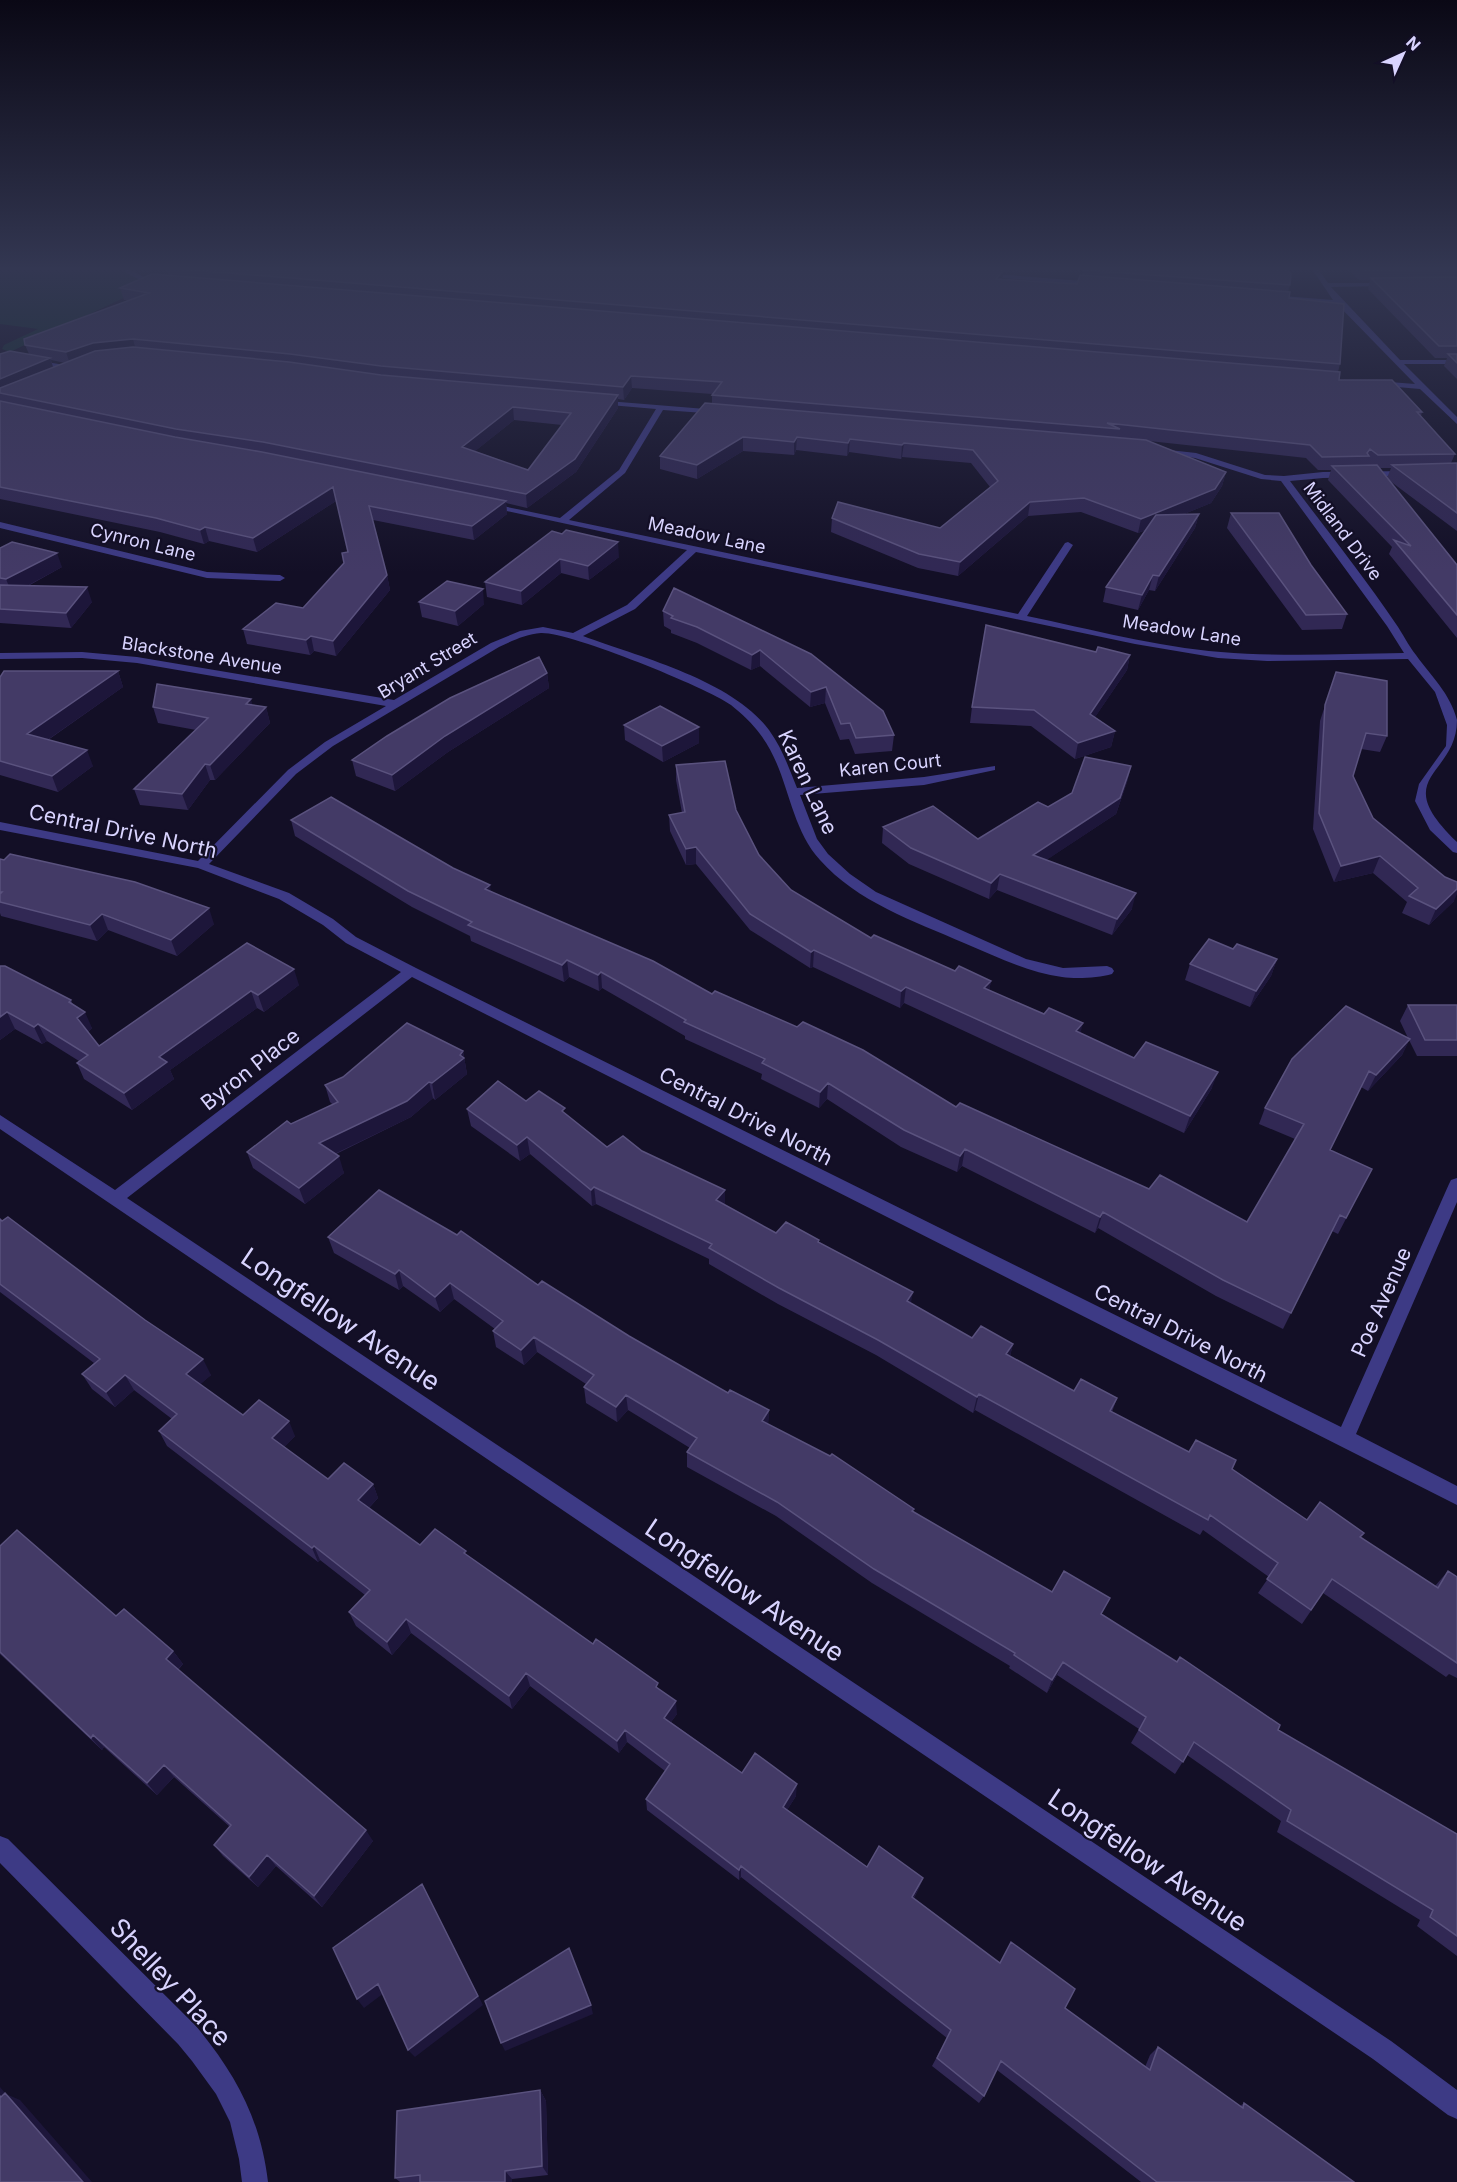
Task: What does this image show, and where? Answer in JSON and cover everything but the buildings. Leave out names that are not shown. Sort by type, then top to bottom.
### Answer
[{"type":"street","points":[[50,377],[73,368]]},
{"type":"street","points":[[1404,368],[1457,422]]},
{"type":"street","points":[[1374,383],[1422,387]]},
{"type":"street","points":[[592,401],[733,413]]},
{"type":"street","points":[[562,521],[622,471],[661,407]]},
{"type":"street","name":"Midland Drive","points":[[1155,450],[1196,456],[1264,477],[1284,479],[1392,625],[1411,656],[1440,691],[1453,725],[1452,746],[1425,784],[1421,801],[1434,827],[1457,849]]},
{"type":"street","points":[[1284,479],[1323,475],[1422,473]]},
{"type":"street","name":"Meadow Lane","points":[[480,504],[1135,641],[1218,655],[1267,658],[1411,656]]},
{"type":"street","name":"Cynron Lane","points":[[0,525],[207,575],[280,578]]},
{"type":"street","points":[[1022,616],[1068,545]]},
{"type":"street","points":[[574,636],[632,607],[694,549]]},
{"type":"street","name":"Bryant Street","points":[[201,865],[292,772],[329,744],[495,645],[524,633],[543,630],[574,636]]},
{"type":"street","name":"Karen Lane","points":[[574,636],[696,682],[735,703],[764,731],[778,753],[811,839],[824,857],[844,877],[871,895],[1021,963],[1063,974],[1107,971]]},
{"type":"street","name":"Blackstone Avenue","points":[[0,656],[82,655],[137,660],[396,704]]},
{"type":"street","name":"Karen Court","points":[[793,792],[924,781],[991,768]]},
{"type":"street","name":"Central Drive North","points":[[0,826],[201,865],[284,896],[328,922],[351,940],[411,971],[1346,1438],[1457,1496]]},
{"type":"street","name":"Byron Place","points":[[115,1199],[411,971]]},
{"type":"street","name":"Longfellow Avenue","points":[[0,1121],[1382,2050],[1457,2106]]},
{"type":"street","name":"Poe Avenue","points":[[1346,1438],[1457,1184]]},
{"type":"street","name":"Shelley Place","points":[[0,1847],[187,2035],[213,2067],[233,2097],[246,2134],[255,2182]]}]
